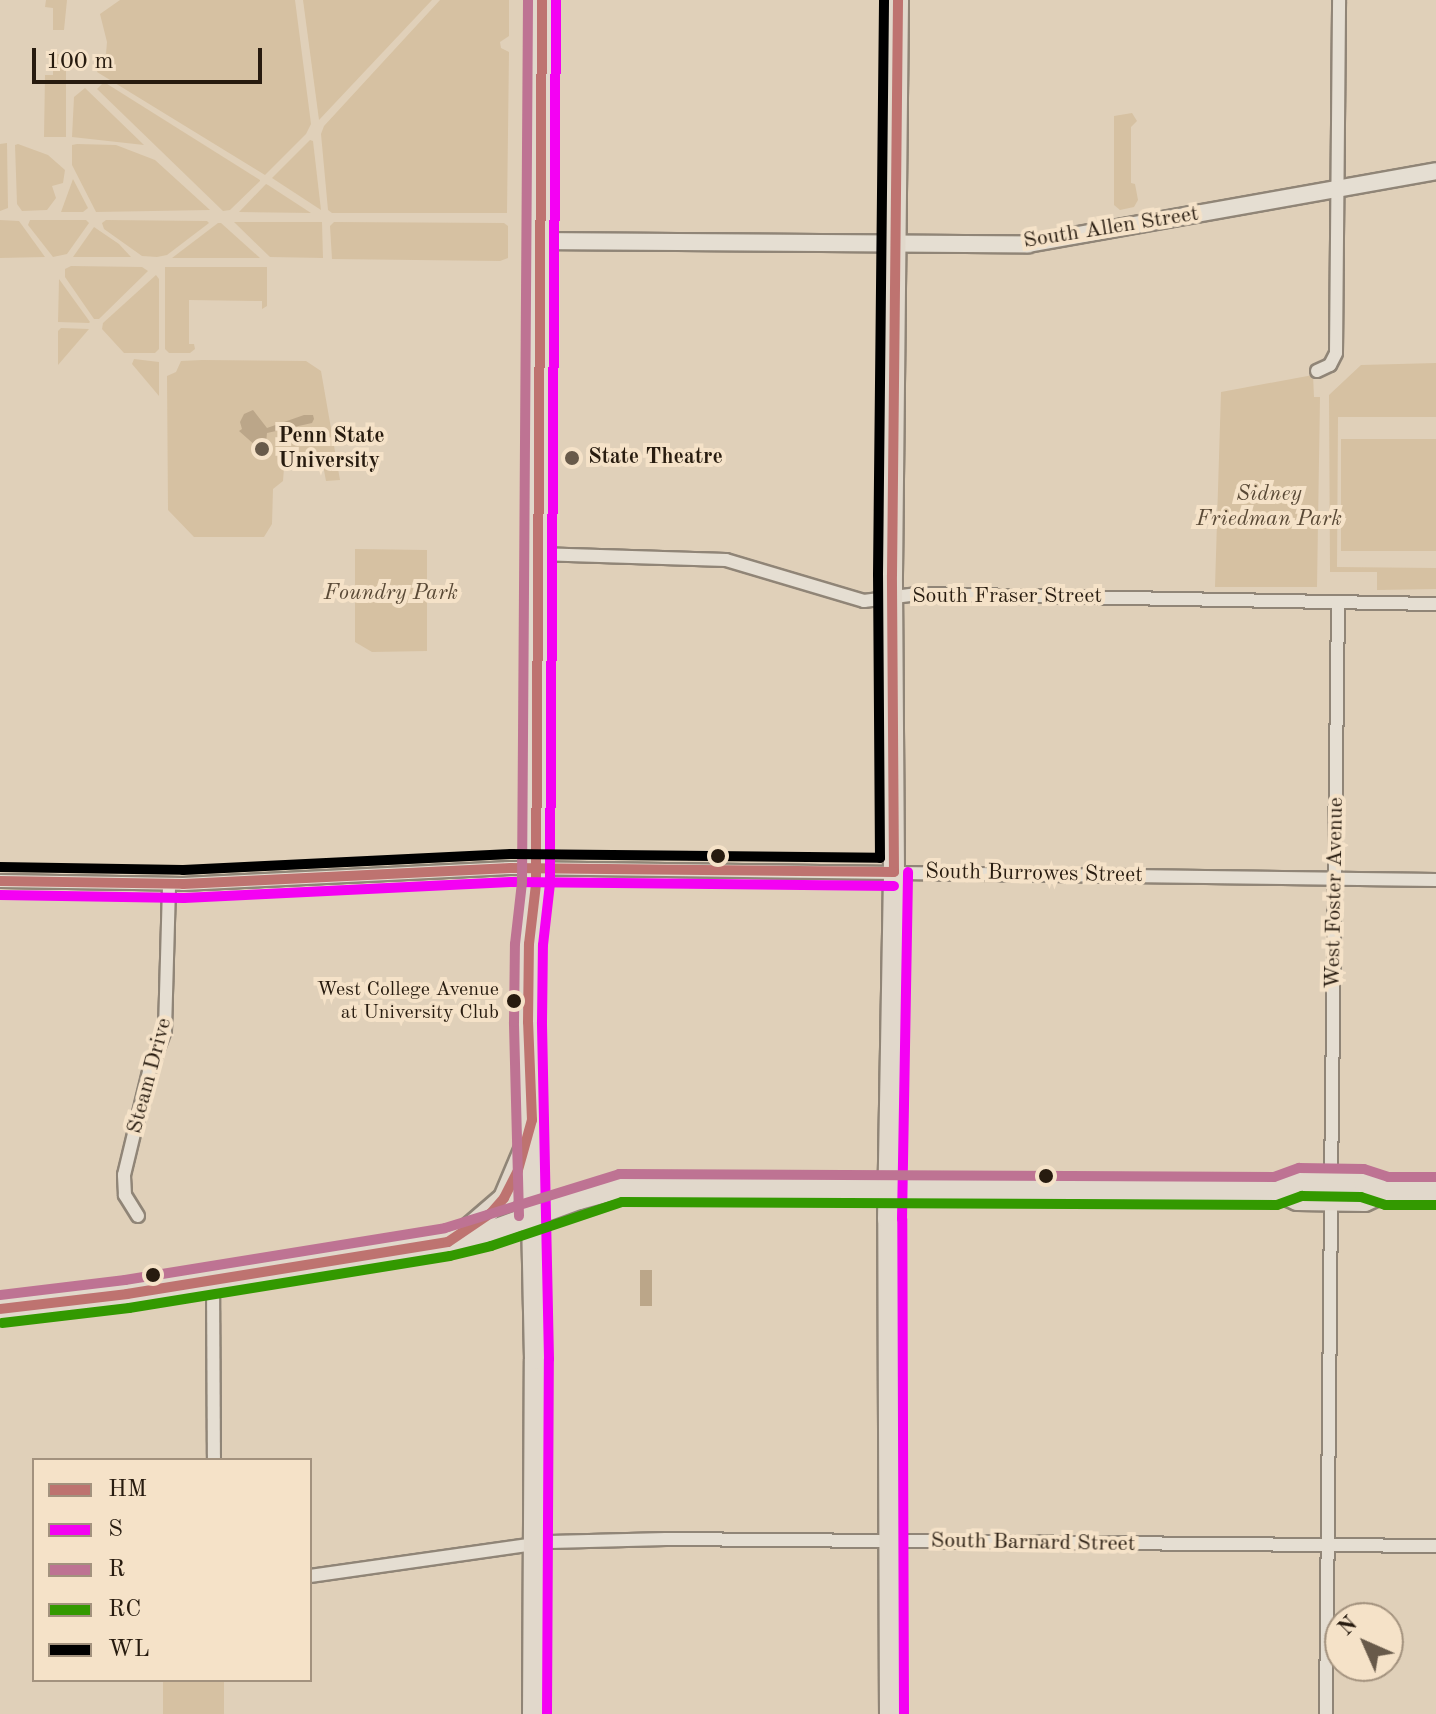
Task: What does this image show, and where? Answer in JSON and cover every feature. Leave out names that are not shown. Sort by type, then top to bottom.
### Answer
[{"type":"main road","points":[[533,1714],[533,1216],[529,944],[536,868],[542,0]]},
{"type":"main road","points":[[890,1714],[889,1189],[894,872],[892,597],[898,0]]},
{"type":"main road","points":[[448,1242],[474,1227],[504,1198],[522,1161],[532,1120]]},
{"type":"main road","points":[[0,1309],[213,1280],[448,1242],[514,1224],[620,1188],[1277,1191],[1299,1182],[1331,1192],[1364,1183],[1386,1191],[1436,1191]]},
{"type":"street","points":[[1317,371],[1330,365],[1336,353],[1339,0]]},
{"type":"street","name":"South Allen Street","points":[[542,241],[1035,243],[1436,171]]},
{"type":"street","name":"South Fraser Street","points":[[537,554],[726,560],[849,599],[878,601],[918,594],[1436,604]]},
{"type":"street","name":"West Foster Avenue","points":[[1326,1714],[1338,603]]},
{"type":"street","name":"South Burrowes Street","points":[[0,881],[169,884],[438,869],[536,868],[1436,880]]},
{"type":"street","name":"Steam Drive","points":[[138,1216],[125,1195],[124,1175],[149,1072],[165,1030],[169,884]]},
{"type":"street","points":[[213,1280],[214,1458]]},
{"type":"street","name":"South Barnard Street","points":[[312,1576],[534,1544],[666,1539],[1436,1546]]},
{"type":"green space","points":[[46,0],[67,0],[64,30],[53,30],[53,8],[45,7]]},
{"type":"green space","points":[[120,0],[295,0],[311,124],[306,134],[265,175],[97,72],[106,54],[107,42],[100,14]]},
{"type":"green space","points":[[303,0],[432,0],[319,120]]},
{"type":"green space","points":[[440,0],[509,0],[509,36],[500,42],[501,48],[509,52],[507,213],[332,213],[328,210],[321,134],[324,126]]},
{"type":"green space","points":[[53,53],[66,56],[66,137],[44,137],[45,75],[53,75]]},
{"type":"green space","points":[[104,82],[260,181],[230,210],[223,211],[97,89]]},
{"type":"green space","points":[[85,88],[144,145],[72,137],[74,97]]},
{"type":"green space","points":[[1132,113],[1137,121],[1131,127],[1131,183],[1135,184],[1138,200],[1134,207],[1120,210],[1114,205],[1114,116]]},
{"type":"green space","points":[[310,140],[313,141],[321,210],[272,178]]},
{"type":"green space","points":[[7,143],[8,208],[0,211],[0,144]]},
{"type":"green space","points":[[15,145],[48,155],[65,170],[63,183],[52,186],[56,198],[47,210],[22,211],[17,204]]},
{"type":"green space","points":[[72,145],[116,145],[155,160],[210,210],[96,212],[72,165]]},
{"type":"green space","points":[[73,179],[88,208],[83,212],[61,212]]},
{"type":"green space","points":[[268,185],[311,213],[239,212]]},
{"type":"green space","points":[[0,220],[19,221],[45,257],[0,258]]},
{"type":"green space","points":[[30,220],[86,220],[89,223],[67,254],[53,257],[28,225]]},
{"type":"green space","points":[[106,220],[209,223],[167,255],[157,257],[142,256],[104,229],[102,223]]},
{"type":"green space","points":[[234,222],[322,222],[323,258],[270,257]]},
{"type":"green space","points":[[334,222],[504,223],[508,226],[508,258],[500,261],[332,259],[330,226]]},
{"type":"green space","points":[[218,223],[260,258],[172,258]]},
{"type":"green space","points":[[94,227],[119,244],[131,257],[73,257]]},
{"type":"green space","points":[[71,266],[142,267],[148,271],[99,319],[94,319],[65,277],[65,269]]},
{"type":"green space","points":[[165,267],[267,267],[267,306],[262,309],[262,301],[189,300],[189,344],[194,344],[195,349],[190,353],[169,353],[165,349]]},
{"type":"green space","points":[[156,275],[159,279],[159,349],[155,353],[124,353],[102,329],[103,323]]},
{"type":"green space","points":[[59,279],[90,322],[89,323],[58,322]]},
{"type":"green space","points":[[61,328],[89,329],[58,365],[58,331]]},
{"type":"green space","points":[[134,359],[159,362],[159,396],[132,364]]},
{"type":"green space","points":[[181,361],[306,361],[321,371],[340,480],[326,481],[323,465],[316,461],[300,462],[293,468],[284,468],[283,481],[273,489],[272,524],[264,537],[194,537],[168,510],[167,376],[176,372]]},
{"type":"green space","points":[[1436,363],[1436,417],[1338,417],[1337,567],[1436,568],[1436,589],[1377,590],[1377,572],[1330,572],[1329,395],[1361,365]]},
{"type":"green space","name":"Sidney Friedman Park","points":[[1313,375],[1314,397],[1320,397],[1317,587],[1215,587],[1221,392]]},
{"type":"green space","points":[[1341,439],[1436,439],[1436,551],[1341,551]]},
{"type":"green space","name":"Foundry Park","points":[[355,549],[427,550],[427,651],[372,652],[355,642]]},
{"type":"green space","points":[[163,1682],[224,1682],[224,1714],[163,1714]]},
{"type":"shaded area","points":[[253,410],[267,428],[304,415],[313,415],[314,419],[312,423],[267,433],[266,443],[257,447],[239,431],[244,414]]},
{"type":"shaded area","points":[[640,1270],[652,1270],[652,1306],[640,1306]]},
{"type":"transit line","name":"R","points":[[519,1216],[514,1022],[515,944],[522,883],[528,0]]},
{"type":"transit line","name":"HM","points":[[0,1309],[127,1294],[448,1242],[491,1213],[504,1198],[518,1170],[532,1120],[528,1022],[529,944],[536,884],[542,0]]},
{"type":"transit line","name":"S","points":[[547,1714],[549,1359],[542,1022],[543,945],[550,884],[556,0]]},
{"type":"transit line","name":"WL","points":[[0,867],[183,870],[511,854],[880,858],[878,575],[884,0]]},
{"type":"transit line","name":"HM","points":[[894,872],[892,575],[898,0]]},
{"type":"transit line","name":"HM","points":[[0,881],[183,884],[511,868],[894,872]]},
{"type":"transit line","name":"S","points":[[904,1714],[902,1219],[908,872]]},
{"type":"transit line","name":"S","points":[[0,895],[184,898],[511,882],[894,886]]},
{"type":"transit line","name":"R","points":[[0,1295],[125,1280],[445,1228],[619,1174],[1274,1177],[1299,1168],[1364,1169],[1388,1177],[1436,1177]]},
{"type":"transit line","name":"RC","points":[[2,1323],[129,1308],[450,1256],[491,1246],[622,1202],[1277,1205],[1302,1196],[1361,1197],[1385,1205],[1436,1205]]},
{"type":"place","name":"Penn State University","points":[[262,449]]},
{"type":"place","name":"State Theatre","points":[[572,458]]},
{"type":"place","name":"West College Avenue at University Club","points":[[514,1001]]}]
